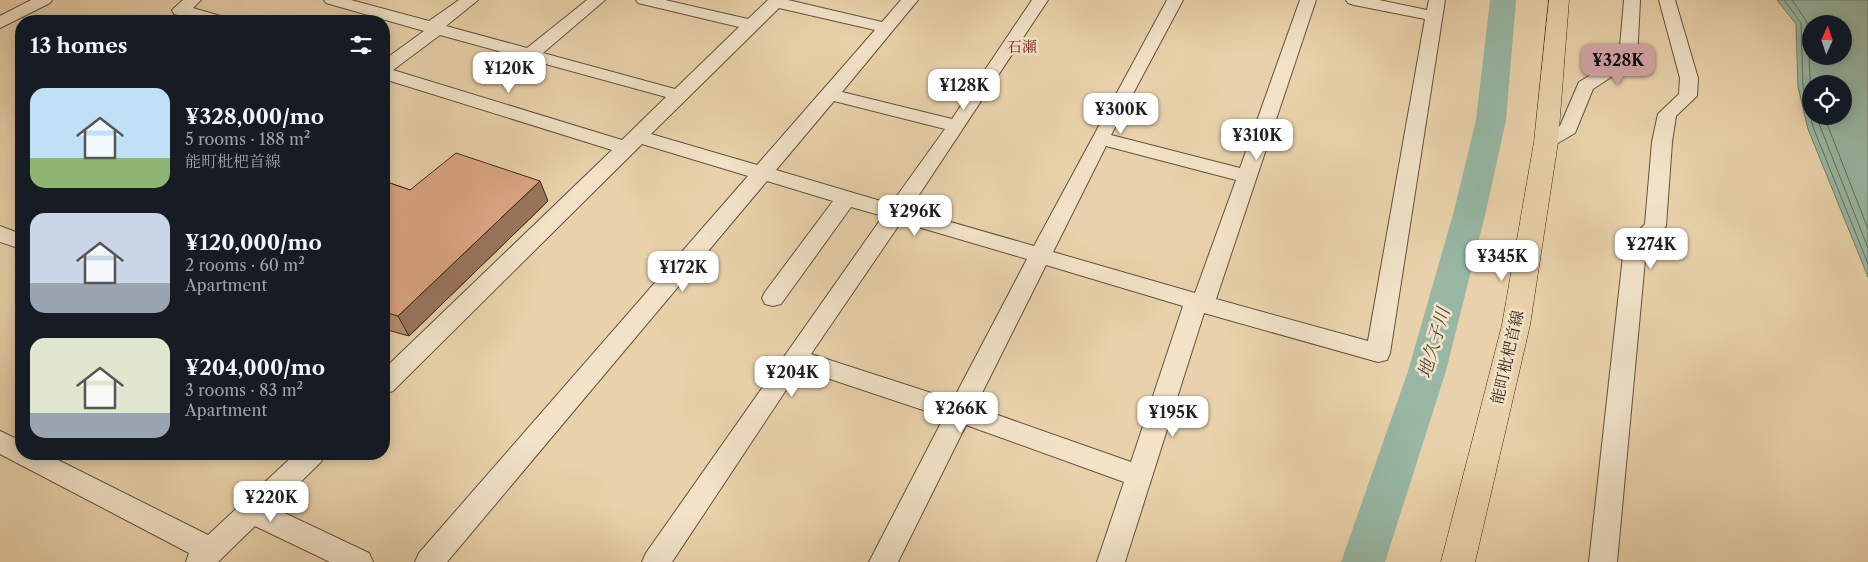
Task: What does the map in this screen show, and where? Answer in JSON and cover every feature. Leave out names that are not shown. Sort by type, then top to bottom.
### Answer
[{"type":"main road","name":"能町枇杷首線","points":[[1458,562],[1516,325],[1546,142],[1559,0]]},
{"type":"street","points":[[15,15],[44,0]]},
{"type":"street","points":[[193,0],[180,10],[197,15]]},
{"type":"street","points":[[332,0],[390,15]]},
{"type":"street","points":[[390,63],[470,0]]},
{"type":"street","points":[[531,54],[597,0]]},
{"type":"street","points":[[644,0],[751,25]]},
{"type":"street","points":[[429,562],[910,0]]},
{"type":"street","points":[[656,562],[795,358],[957,126],[1040,0]]},
{"type":"street","points":[[1111,562],[1139,476],[1308,0]]},
{"type":"street","points":[[390,74],[631,141],[760,173],[1200,303],[1378,353],[1435,8],[1354,0]]},
{"type":"street","points":[[1546,142],[1568,129],[1586,86],[1628,60],[1632,0]]},
{"type":"street","points":[[1603,562],[1635,247],[1655,226],[1662,142],[1667,114],[1688,96],[1689,78],[1667,0]]},
{"type":"street","points":[[390,378],[776,1],[886,28]]},
{"type":"street","points":[[883,562],[1171,1]]},
{"type":"street","points":[[0,23],[15,15]]},
{"type":"street","points":[[390,15],[678,95]]},
{"type":"street","points":[[829,94],[957,126]]},
{"type":"street","points":[[1100,138],[1247,176]]},
{"type":"street","points":[[773,298],[846,198]]},
{"type":"street","points":[[795,358],[960,412],[1139,476]]},
{"type":"street","points":[[0,442],[15,450]]},
{"type":"street","points":[[33,460],[206,556],[306,460]]},
{"type":"street","points":[[252,512],[359,562]]},
{"type":"water","points":[[1777,0],[1868,0],[1868,277],[1807,125],[1852,125],[1852,75],[1802,75],[1802,104],[1798,87],[1796,24]]},
{"type":"building","points":[[456,153],[540,181],[398,316],[390,314],[390,183],[410,190]]},
{"type":"waterway","name":"地久子川","points":[[1363,562],[1427,371],[1470,211],[1491,120],[1503,0]]},
{"type":"district","name":"石瀬","points":[[1022,46]]}]
